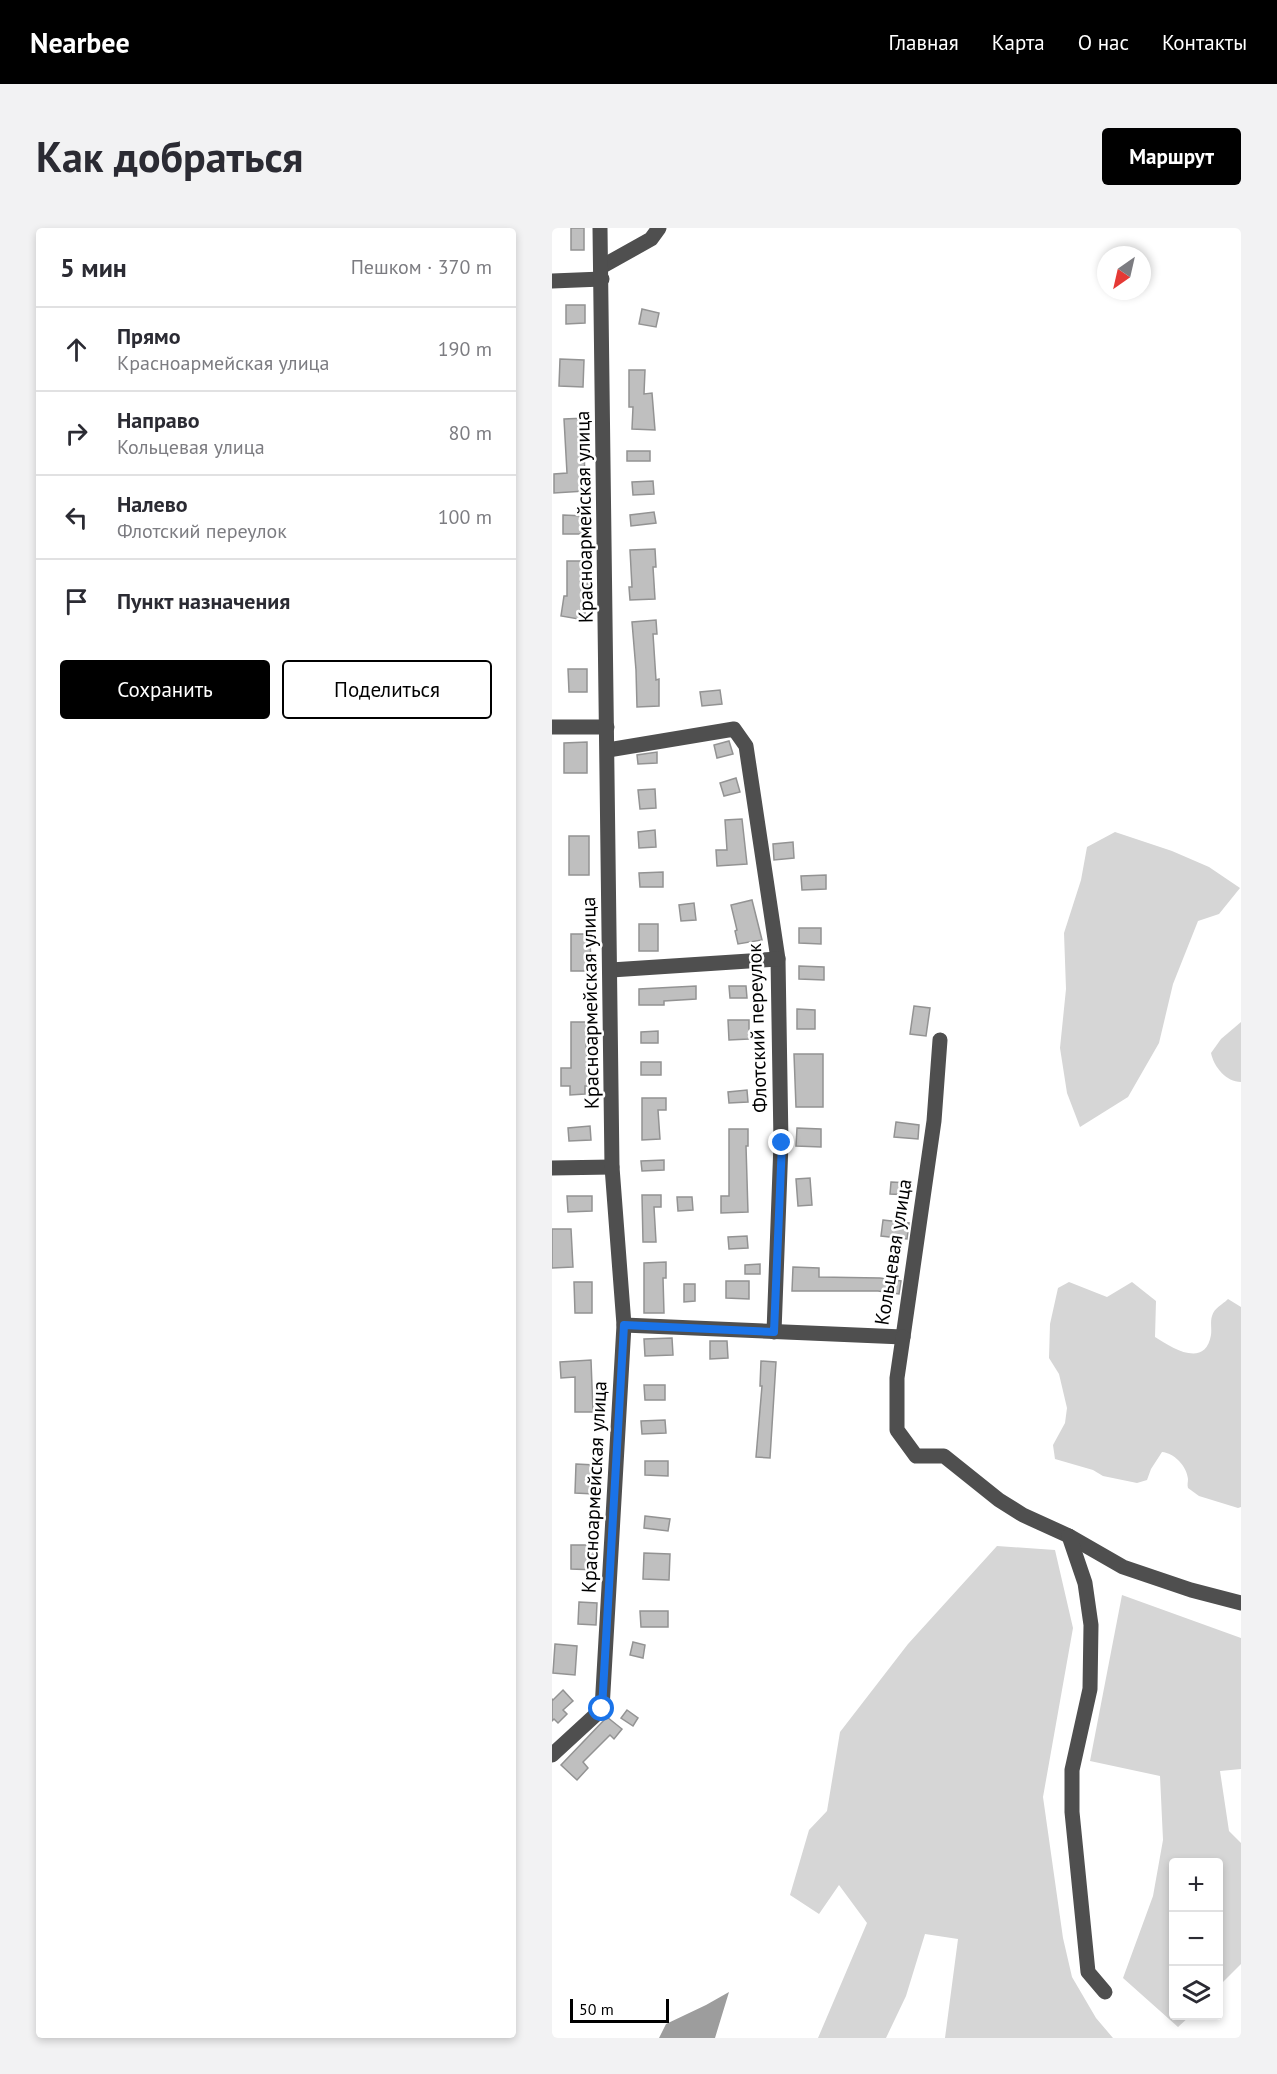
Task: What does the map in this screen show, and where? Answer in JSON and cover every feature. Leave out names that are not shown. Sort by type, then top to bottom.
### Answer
[{"type":"street","name":"Красноармейская улица","points":[[552,1755],[602,1709],[624,1325],[612,1167],[600,228]]},
{"type":"street","points":[[552,281],[602,273],[651,239],[659,228]]},
{"type":"street","points":[[552,727],[607,727]]},
{"type":"street","name":"Флотский переулок","points":[[608,750],[734,729],[746,746],[778,959],[782,1143],[774,1332]]},
{"type":"street","points":[[610,970],[778,959]]},
{"type":"street","name":"Кольцевая улица","points":[[624,1325],[903,1337],[934,1121],[940,1040]]},
{"type":"street","points":[[552,1168],[612,1167]]},
{"type":"street","points":[[903,1337],[897,1378],[897,1430],[916,1456],[944,1456],[999,1500],[1023,1515],[1069,1536],[1123,1567],[1191,1590],[1241,1603]]},
{"type":"street","points":[[1069,1536],[1085,1583],[1091,1625],[1090,1689],[1071,1770],[1072,1812],[1088,1972],[1105,1992]]},
{"type":"shaded area","points":[[1115,832],[1172,851],[1209,867],[1240,888],[1219,914],[1198,921],[1173,984],[1159,1043],[1128,1097],[1080,1127],[1067,1093],[1060,1048],[1066,989],[1064,933],[1081,880],[1087,847]]},
{"type":"shaded area","points":[[1241,1022],[1241,1082],[1226,1077],[1215,1063],[1211,1053],[1221,1039]]},
{"type":"shaded area","points":[[1069,1282],[1107,1297],[1132,1282],[1156,1301],[1155,1337],[1187,1353],[1202,1351],[1208,1345],[1212,1316],[1218,1307],[1228,1299],[1241,1307],[1241,1507],[1199,1496],[1188,1488],[1187,1474],[1182,1465],[1167,1453],[1162,1452],[1147,1480],[1137,1483],[1103,1476],[1093,1470],[1055,1459],[1053,1445],[1065,1423],[1067,1408],[1059,1374],[1049,1358],[1050,1324],[1058,1288]]},
{"type":"shaded area","points":[[997,1546],[1055,1550],[1073,1628],[1043,1797],[1063,1938],[1072,1977],[1096,2018],[1113,2038],[945,2038],[958,1939],[925,1934],[906,1996],[886,2038],[818,2038],[867,1923],[839,1885],[819,1914],[790,1895],[809,1830],[827,1811],[840,1732],[908,1644]]},
{"type":"shaded area","points":[[1122,1595],[1241,1638],[1241,1769],[1220,1771],[1229,1831],[1241,1843],[1241,1964],[1223,1982],[1223,1858],[1169,1858],[1169,2019],[1123,1978],[1153,1896],[1163,1840],[1160,1776],[1090,1761]]},
{"type":"shaded area","points":[[729,1992],[715,2038],[659,2038],[666,2024]]},
{"type":"shaded area","points":[[1170,2020],[1186,2020],[1178,2027]]},
{"type":"building","points":[[571,228],[584,228],[584,250],[571,250]]},
{"type":"building","points":[[566,305],[585,305],[585,323],[566,324]]},
{"type":"building","points":[[642,309],[659,313],[656,327],[639,324]]},
{"type":"building","points":[[560,359],[584,360],[583,387],[559,386]]},
{"type":"building","points":[[629,370],[645,370],[644,394],[652,393],[655,430],[632,429],[633,407],[629,407]]},
{"type":"building","points":[[586,418],[585,491],[554,493],[554,474],[567,473],[564,419]]},
{"type":"building","points":[[627,451],[650,451],[650,461],[627,461]]},
{"type":"building","points":[[653,481],[654,494],[633,495],[632,482]]},
{"type":"building","points":[[654,512],[656,523],[631,526],[630,515]]},
{"type":"building","points":[[563,515],[585,516],[585,534],[563,534]]},
{"type":"building","points":[[655,549],[656,567],[653,567],[655,599],[630,600],[629,587],[632,587],[630,550]]},
{"type":"building","points":[[567,561],[588,561],[588,592],[584,620],[561,616],[564,596],[567,596]]},
{"type":"building","points":[[656,620],[657,634],[653,634],[656,680],[659,679],[659,706],[637,707],[632,622]]},
{"type":"building","points":[[568,669],[587,669],[587,692],[569,692]]},
{"type":"building","points":[[720,690],[722,704],[702,706],[700,692]]},
{"type":"building","points":[[729,741],[733,754],[717,758],[714,745]]},
{"type":"building","points":[[587,742],[587,773],[564,773],[564,743]]},
{"type":"building","points":[[657,752],[657,763],[638,764],[637,755]]},
{"type":"building","points":[[736,778],[740,792],[724,796],[720,783]]},
{"type":"building","points":[[655,789],[656,808],[640,809],[638,790]]},
{"type":"building","points":[[742,819],[747,864],[717,866],[716,850],[727,850],[725,820]]},
{"type":"building","points":[[655,830],[656,847],[639,848],[638,832]]},
{"type":"building","points":[[569,836],[589,836],[589,875],[569,875]]},
{"type":"building","points":[[793,842],[794,858],[774,860],[773,844]]},
{"type":"building","points":[[663,872],[663,887],[640,887],[639,873]]},
{"type":"building","points":[[826,875],[826,889],[802,890],[801,876]]},
{"type":"building","points":[[752,900],[762,940],[738,944],[731,905]]},
{"type":"building","points":[[694,903],[696,920],[681,921],[679,905]]},
{"type":"building","points":[[639,924],[658,924],[658,951],[639,951]]},
{"type":"building","points":[[799,928],[821,928],[821,944],[799,943]]},
{"type":"building","points":[[571,934],[590,934],[591,971],[571,971]]},
{"type":"building","points":[[799,966],[824,967],[824,980],[799,979]]},
{"type":"building","points":[[696,986],[696,999],[664,1001],[664,1005],[639,1005],[639,989]]},
{"type":"building","points":[[729,986],[746,986],[747,998],[730,998]]},
{"type":"building","points":[[914,1006],[930,1008],[926,1036],[910,1034]]},
{"type":"building","points":[[797,1009],[815,1010],[815,1029],[797,1029]]},
{"type":"building","points":[[728,1020],[749,1020],[749,1039],[729,1040]]},
{"type":"building","points":[[571,1022],[590,1022],[590,1044],[586,1044],[589,1086],[585,1086],[585,1094],[570,1095],[570,1086],[561,1086],[561,1068],[571,1068]]},
{"type":"building","points":[[658,1031],[658,1043],[641,1043],[641,1032]]},
{"type":"building","points":[[794,1054],[823,1054],[823,1107],[796,1107]]},
{"type":"building","points":[[641,1062],[661,1062],[661,1075],[641,1075]]},
{"type":"building","points":[[747,1090],[748,1102],[729,1103],[728,1092]]},
{"type":"building","points":[[642,1098],[666,1098],[666,1110],[658,1110],[660,1139],[642,1140]]},
{"type":"building","points":[[896,1122],[919,1125],[918,1139],[894,1137]]},
{"type":"building","points":[[590,1126],[591,1140],[569,1141],[568,1128]]},
{"type":"building","points":[[797,1128],[821,1129],[821,1147],[796,1146]]},
{"type":"building","points":[[729,1129],[748,1129],[748,1146],[746,1146],[748,1212],[721,1213],[721,1196],[729,1196]]},
{"type":"building","points":[[664,1160],[664,1170],[642,1171],[641,1161]]},
{"type":"building","points":[[810,1178],[812,1205],[798,1206],[796,1179]]},
{"type":"building","points":[[891,1182],[910,1183],[910,1195],[890,1194]]},
{"type":"building","points":[[642,1195],[661,1195],[661,1207],[654,1207],[656,1242],[643,1242]]},
{"type":"building","points":[[567,1196],[592,1196],[592,1211],[568,1212]]},
{"type":"building","points":[[677,1197],[692,1197],[693,1210],[678,1211]]},
{"type":"building","points":[[883,1220],[909,1223],[907,1239],[881,1236]]},
{"type":"building","points":[[552,1229],[571,1229],[573,1267],[552,1268]]},
{"type":"building","points":[[747,1236],[748,1248],[729,1249],[728,1237]]},
{"type":"building","points":[[666,1262],[666,1278],[663,1278],[664,1313],[644,1313],[644,1263]]},
{"type":"building","points":[[760,1264],[760,1274],[745,1274],[745,1265]]},
{"type":"building","points":[[793,1267],[819,1268],[819,1277],[880,1278],[901,1281],[899,1294],[878,1291],[792,1291]]},
{"type":"building","points":[[726,1281],[749,1281],[749,1299],[726,1298]]},
{"type":"building","points":[[574,1282],[592,1282],[592,1313],[575,1313]]},
{"type":"building","points":[[684,1284],[695,1284],[695,1301],[684,1302]]},
{"type":"building","points":[[672,1338],[673,1355],[645,1356],[644,1339]]},
{"type":"building","points":[[710,1341],[727,1341],[728,1358],[710,1359]]},
{"type":"building","points":[[591,1360],[593,1412],[575,1412],[575,1377],[561,1378],[560,1362]]},
{"type":"building","points":[[761,1361],[776,1362],[770,1458],[756,1457],[762,1386],[760,1386]]},
{"type":"building","points":[[644,1385],[665,1385],[665,1400],[645,1400]]},
{"type":"building","points":[[665,1420],[666,1433],[642,1434],[641,1421]]},
{"type":"building","points":[[645,1461],[668,1461],[668,1476],[645,1475]]},
{"type":"building","points":[[576,1464],[595,1465],[594,1494],[575,1493]]},
{"type":"building","points":[[645,1516],[670,1519],[668,1531],[644,1528]]},
{"type":"building","points":[[571,1545],[596,1545],[596,1570],[571,1569]]},
{"type":"building","points":[[644,1553],[670,1554],[669,1580],[643,1579]]},
{"type":"building","points":[[579,1602],[597,1603],[596,1625],[578,1624]]},
{"type":"building","points":[[640,1611],[668,1611],[668,1627],[641,1627]]},
{"type":"building","points":[[633,1642],[645,1645],[643,1658],[630,1655]]},
{"type":"building","points":[[555,1644],[577,1646],[575,1675],[553,1673]]},
{"type":"building","points":[[563,1690],[573,1701],[563,1710],[567,1714],[558,1723],[554,1719],[552,1721],[552,1699]]},
{"type":"building","points":[[627,1710],[638,1718],[633,1726],[621,1718]]},
{"type":"building","points":[[607,1717],[622,1729],[614,1739],[610,1735],[583,1762],[588,1768],[577,1780],[561,1765]]},
{"type":"route","points":[[602,1709],[624,1325],[774,1332],[782,1143]]}]
